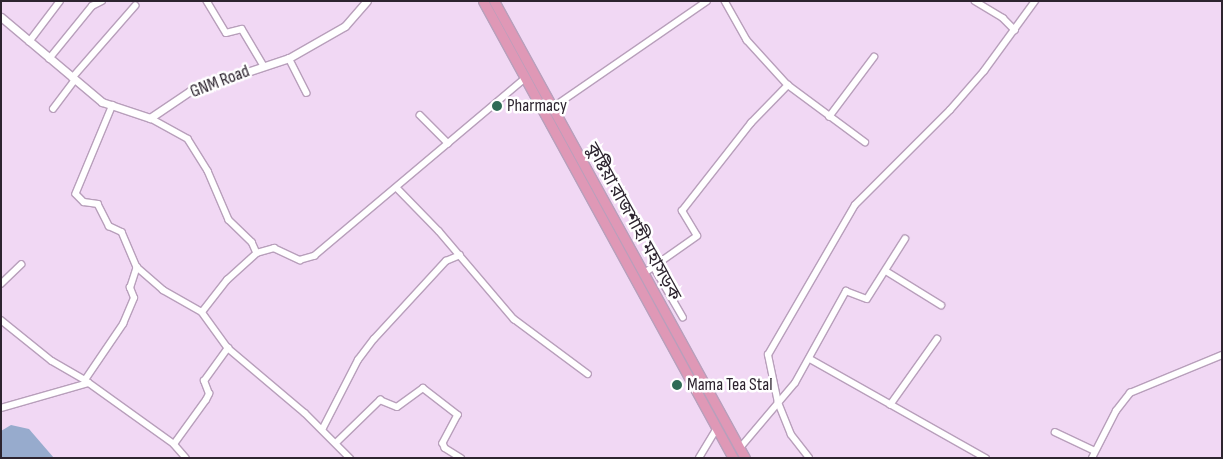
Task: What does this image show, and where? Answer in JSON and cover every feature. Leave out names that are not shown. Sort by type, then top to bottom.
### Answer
[{"type":"highway","name":"কুষ্টিয়া রাজশাহী মহাসড়ক","points":[[483,1],[613,240],[688,367],[745,458]]},
{"type":"highway","name":"কুষ্টিয়া রাজশাহী মহাসড়ক","points":[[494,1],[643,274],[732,458]]},
{"type":"highway","points":[[531,92],[541,88]]},
{"type":"highway","points":[[613,240],[622,235]]},
{"type":"street","points":[[29,42],[60,1]]},
{"type":"street","points":[[50,59],[92,6],[102,1]]},
{"type":"street","points":[[207,1],[226,32],[242,29],[264,66]]},
{"type":"street","name":"GNM Road","points":[[150,118],[190,91],[289,58],[345,26],[368,1]]},
{"type":"street","points":[[552,108],[707,1]]},
{"type":"street","points":[[725,1],[747,40],[788,85],[865,142]]},
{"type":"street","points":[[975,1],[1003,18],[1015,30]]},
{"type":"street","points":[[809,458],[791,434],[778,403],[768,355],[855,205],[950,110],[1015,30],[1035,1]]},
{"type":"street","points":[[53,109],[74,79],[135,6]]},
{"type":"street","points":[[1,17],[102,102],[150,118],[188,139],[208,171],[230,220],[252,242],[257,253]]},
{"type":"street","points":[[829,117],[874,57]]},
{"type":"street","points":[[289,58],[307,93]]},
{"type":"street","points":[[202,312],[227,280],[257,253],[274,248],[293,258],[307,259],[397,188],[524,79]]},
{"type":"street","points":[[643,274],[697,236],[682,211],[751,124],[788,85]]},
{"type":"street","points":[[113,105],[81,178],[76,194],[84,202],[98,204],[109,226],[122,232],[137,267],[164,290],[202,312],[228,348],[322,430],[350,458]]},
{"type":"street","points":[[420,115],[448,143]]},
{"type":"street","points":[[397,188],[460,255],[514,319],[588,374]]},
{"type":"street","points":[[740,448],[778,403],[810,359],[846,291],[868,299],[905,239]]},
{"type":"street","points":[[322,430],[358,360],[374,339],[446,261],[460,255]]},
{"type":"street","points":[[1,284],[21,265]]},
{"type":"street","points":[[1,408],[87,381],[123,324],[134,298],[130,288],[137,267]]},
{"type":"street","points":[[654,267],[684,317]]},
{"type":"street","points":[[886,271],[941,305]]},
{"type":"street","points":[[1,320],[52,361],[87,381],[174,444],[186,458]]},
{"type":"street","points":[[890,405],[937,339]]},
{"type":"street","points":[[174,444],[206,400],[209,394],[204,381],[228,348]]},
{"type":"street","points":[[1092,458],[1116,411],[1130,394],[1222,355]]},
{"type":"street","points":[[810,359],[986,458]]},
{"type":"street","points":[[336,443],[380,400],[397,406],[423,388],[458,415],[443,443],[445,448],[461,458]]},
{"type":"street","points":[[700,458],[717,428]]},
{"type":"street","points":[[1055,432],[1095,451]]},
{"type":"water","points":[[11,425],[29,429],[54,458],[1,458],[1,431]]},
{"type":"place","name":"Pharmacy","points":[[497,106]]},
{"type":"place","name":"Mama Tea Stal","points":[[677,385]]}]
